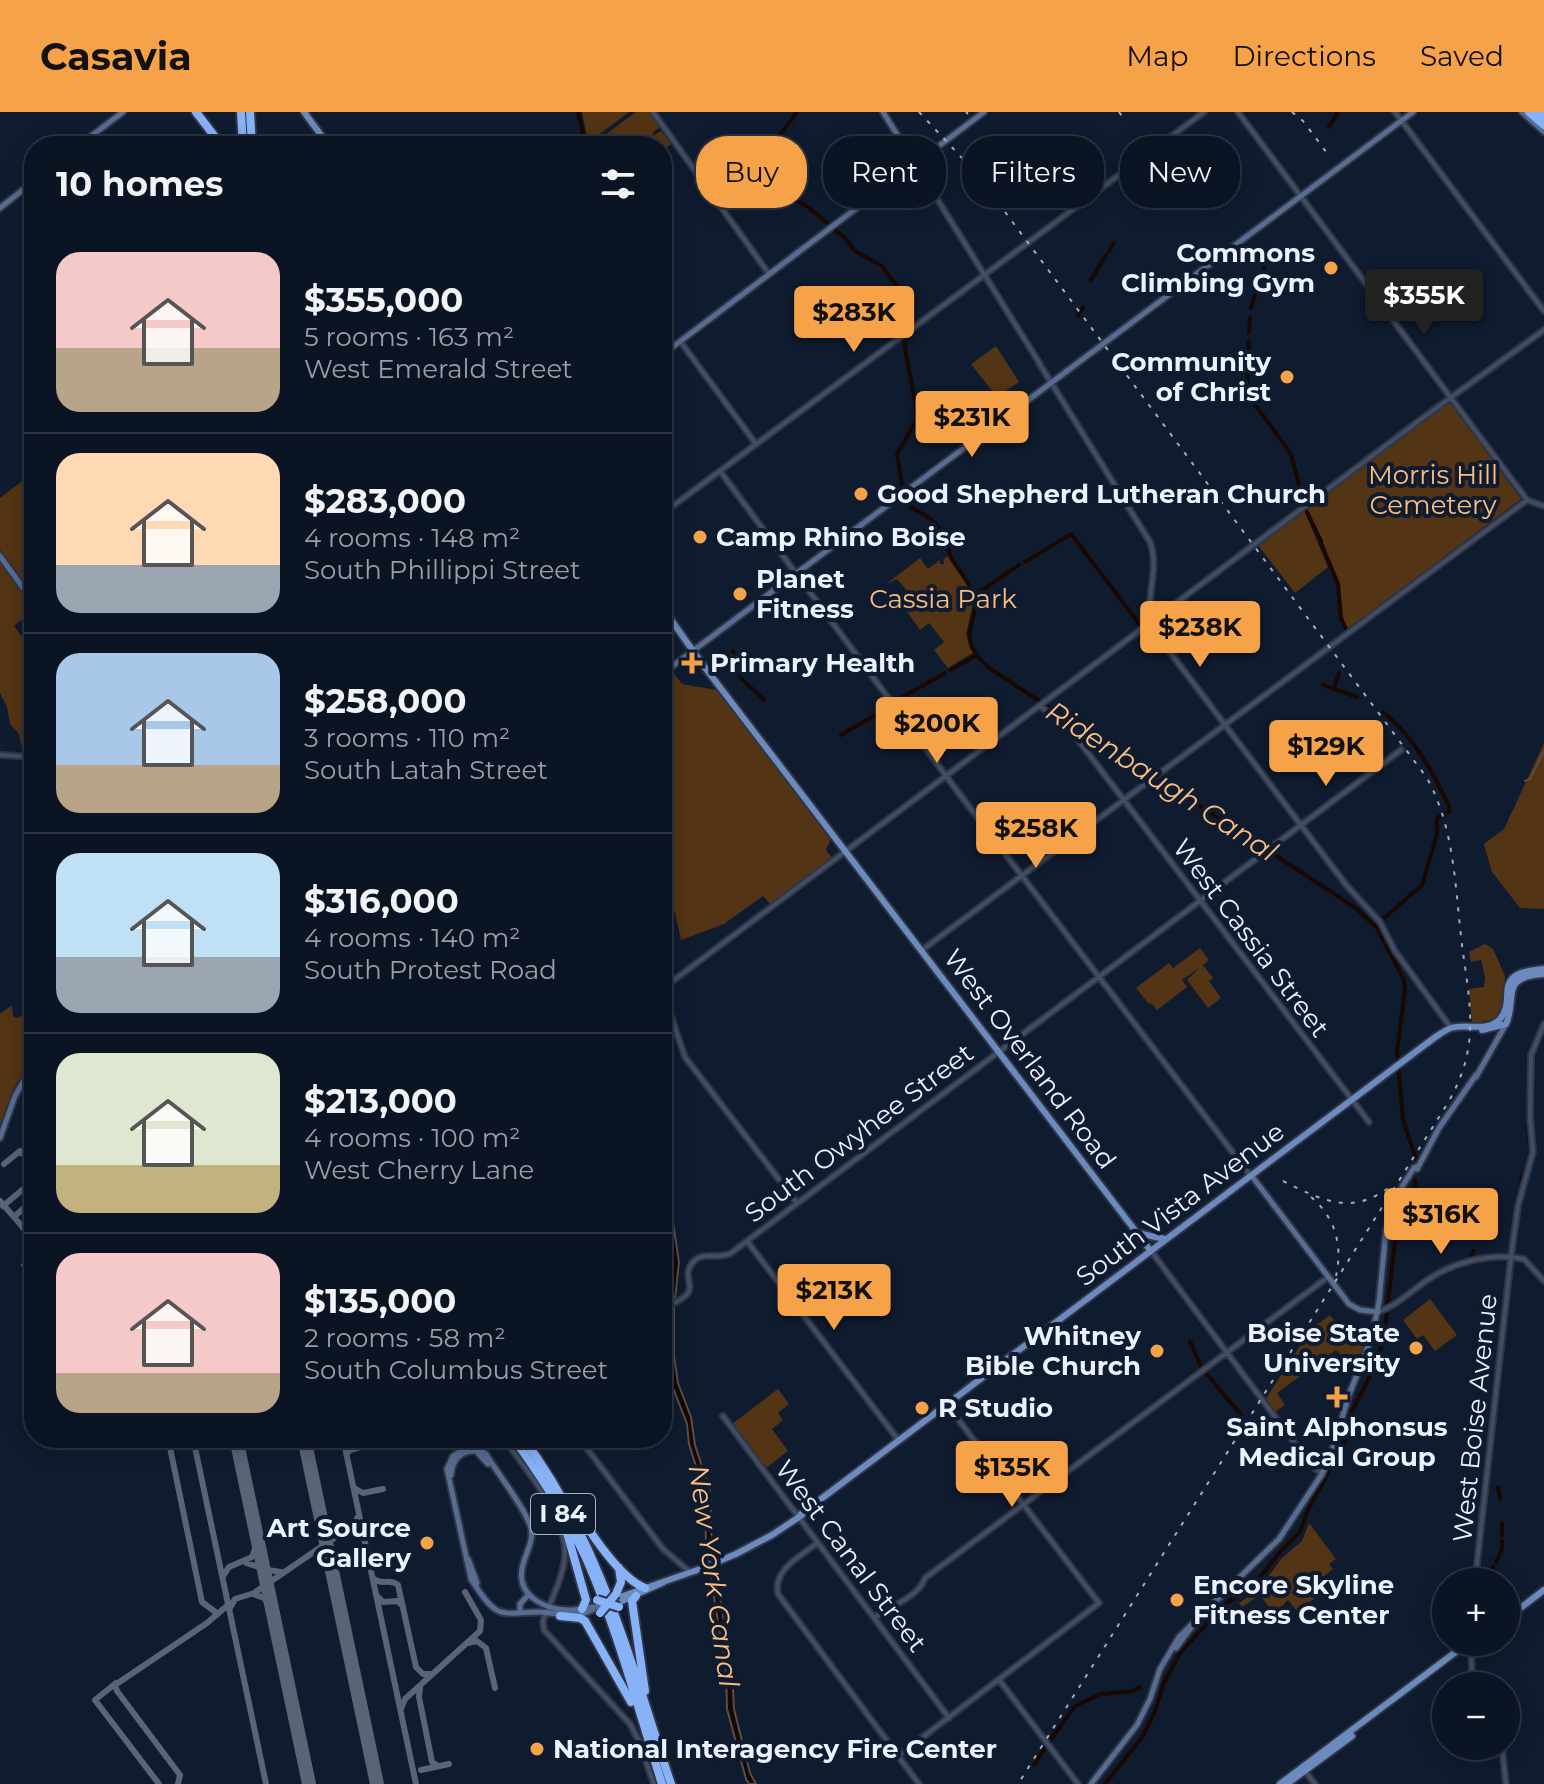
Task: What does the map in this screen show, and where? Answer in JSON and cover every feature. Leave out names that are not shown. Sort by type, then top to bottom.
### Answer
[{"type":"highway","points":[[196,112],[214,136]]},
{"type":"highway","points":[[241,112],[242,136]]},
{"type":"highway","points":[[252,112],[253,136]]},
{"type":"highway","points":[[1529,112],[1542,120]]},
{"type":"highway","points":[[519,1448],[562,1518],[583,1585],[586,1600],[582,1609]]},
{"type":"highway","name":"I 84","points":[[520,1448],[562,1510],[601,1605],[656,1764],[668,1783]]},
{"type":"highway","name":"I 84","points":[[531,1448],[561,1495],[595,1562],[668,1783]]},
{"type":"highway","points":[[533,1448],[588,1529],[635,1583],[645,1588]]},
{"type":"highway","points":[[597,1639],[594,1625],[601,1605],[616,1594],[622,1578],[614,1561]]},
{"type":"highway","points":[[583,1585],[601,1605],[619,1607],[630,1616],[634,1626]]},
{"type":"highway","points":[[636,1596],[632,1601],[634,1626],[646,1694],[668,1783]]},
{"type":"highway","points":[[560,1616],[582,1618],[597,1639],[627,1693],[656,1764]]},
{"type":"main road","points":[[95,136],[126,112]]},
{"type":"main road","points":[[94,136],[126,112]]},
{"type":"main road","points":[[304,112],[322,136]]},
{"type":"main road","points":[[883,112],[898,136]]},
{"type":"main road","points":[[946,142],[984,112]]},
{"type":"main road","points":[[672,666],[1413,112]]},
{"type":"main road","points":[[1522,112],[1542,120]]},
{"type":"main road","points":[[0,208],[24,189]]},
{"type":"main road","points":[[672,347],[858,208]]},
{"type":"main road","points":[[0,556],[24,589]]},
{"type":"main road","name":"West Overland Road","points":[[672,620],[1150,1250]]},
{"type":"main road","points":[[1506,1024],[1505,995],[1513,979],[1526,971],[1544,972]]},
{"type":"main road","points":[[1091,1784],[1137,1725],[1160,1673],[1197,1620],[1279,1539],[1322,1474],[1369,1346],[1378,1312],[1387,1235],[1399,1201],[1500,1036],[1510,1015],[1509,1000],[1514,986],[1530,975],[1544,972]]},
{"type":"main road","name":"South Vista Avenue","points":[[664,1582],[636,1596],[618,1600],[645,1588],[693,1571],[800,1516],[1398,1065],[1451,1028],[1495,1023],[1505,1007]]},
{"type":"main road","points":[[1451,1028],[1474,1031],[1506,1024]]},
{"type":"main road","points":[[1495,1028],[1500,1036]]},
{"type":"main road","points":[[0,1138],[24,1080]]},
{"type":"main road","points":[[1251,1175],[1349,1304],[1378,1312]]},
{"type":"main road","points":[[1137,1233],[1165,1239]]},
{"type":"main road","points":[[470,1448],[450,1459],[447,1472],[471,1579],[490,1604],[500,1612],[582,1609],[601,1605]]},
{"type":"main road","points":[[477,1448],[486,1454],[503,1484]]},
{"type":"main road","points":[[490,1604],[466,1555],[451,1481],[452,1464],[465,1452],[476,1451],[528,1520],[532,1532],[521,1570],[529,1594],[560,1616],[589,1612],[601,1605]]},
{"type":"main road","points":[[1520,1606],[1544,1588]]},
{"type":"main road","points":[[520,1612],[520,1604],[529,1594]]},
{"type":"main road","points":[[1287,1784],[1455,1656]]},
{"type":"main road","points":[[1280,1784],[1304,1769]]},
{"type":"street","points":[[653,112],[670,136]]},
{"type":"street","points":[[672,507],[1204,112]]},
{"type":"street","points":[[1238,112],[1527,500],[1544,506]]},
{"type":"street","points":[[1395,112],[1544,311]]},
{"type":"street","points":[[672,139],[769,274]]},
{"type":"street","points":[[943,208],[1147,536],[1155,561],[1149,597],[1151,623],[1158,637],[1356,898],[1380,922],[1395,951],[1451,1028]]},
{"type":"street","points":[[672,981],[1544,330]]},
{"type":"street","points":[[680,341],[756,444]]},
{"type":"street","points":[[720,471],[947,776],[1251,1175]]},
{"type":"street","points":[[922,950],[1527,500]]},
{"type":"street","name":"West Cassia Street","points":[[1042,704],[1069,728],[1369,1122]]},
{"type":"street","name":"South Owyhee Street","points":[[672,1304],[685,1299],[690,1292],[689,1269],[695,1260],[705,1256],[724,1257],[747,1241],[1401,750]]},
{"type":"street","points":[[0,755],[24,756]]},
{"type":"street","points":[[672,1019],[685,1057],[797,1203]]},
{"type":"street","name":"West Boise Avenue","points":[[1477,1568],[1511,1257],[1518,1206],[1533,1152],[1531,1055],[1544,1024]]},
{"type":"street","points":[[747,1241],[899,1441]]},
{"type":"street","name":"West Overland Road","points":[[1150,1250],[1311,1465],[1322,1474]]},
{"type":"street","points":[[1378,1312],[1425,1281],[1452,1267],[1475,1260],[1511,1257],[1528,1261],[1544,1281]]},
{"type":"street","points":[[874,1618],[918,1592],[925,1578],[1328,1277]]},
{"type":"street","points":[[898,1756],[1099,1603],[947,1405]]},
{"type":"street","name":"West Canal Street","points":[[723,1416],[949,1718]]},
{"type":"street","points":[[510,1448],[547,1502],[563,1537],[564,1561],[543,1624],[546,1633],[630,1724],[654,1784]]},
{"type":"street","points":[[587,1448],[663,1549],[693,1571]]},
{"type":"street","points":[[818,1543],[780,1574],[776,1587],[778,1594],[919,1784]]},
{"type":"street","points":[[1000,1680],[1078,1784]]},
{"type":"street","points":[[1503,1760],[1506,1784]]},
{"type":"street","points":[[1304,1769],[1315,1784]]},
{"type":"green space","points":[[582,112],[629,112],[597,136],[587,136]]},
{"type":"green space","points":[[636,112],[650,112],[661,127],[652,136],[604,136]]},
{"type":"green space","points":[[996,346],[1019,382],[994,399],[993,392],[971,364]]},
{"type":"green space","name":"Morris Hill Cemetery","points":[[1450,402],[1521,499],[1347,630],[1342,618],[1338,581],[1307,509]]},
{"type":"green space","points":[[24,480],[24,583],[0,550],[0,498]]},
{"type":"green space","points":[[1304,510],[1328,567],[1295,593],[1258,545]]},
{"type":"green space","name":"Cassia Park","points":[[949,556],[975,596],[966,634],[974,652],[948,668],[934,650],[944,642],[929,623],[920,630],[905,609],[916,601],[897,579],[886,584],[920,558],[928,569],[940,560],[940,564],[944,564],[943,559]]},
{"type":"green space","points":[[0,562],[24,596],[24,618],[14,626],[24,637],[24,753],[19,734],[10,724],[0,693]]},
{"type":"green space","points":[[675,675],[682,684],[717,690],[831,838],[826,850],[832,858],[771,905],[763,896],[724,924],[681,940],[672,894],[672,736],[675,736],[672,728],[672,679]]},
{"type":"green space","points":[[1544,743],[1544,909],[1520,908],[1492,872],[1484,844],[1504,829]]},
{"type":"green space","points":[[1485,944],[1493,949],[1505,976],[1502,1010],[1498,1018],[1472,1024],[1469,989],[1484,987],[1485,977],[1481,960],[1471,962],[1469,952]]},
{"type":"green space","points":[[1200,948],[1209,960],[1201,967],[1204,966],[1213,978],[1209,981],[1221,998],[1208,1008],[1187,980],[1199,968],[1182,980],[1187,987],[1157,1010],[1149,1004],[1136,988],[1169,963],[1173,968]]},
{"type":"green space","points":[[12,1005],[13,1016],[24,1015],[24,1072],[14,1088],[0,1126],[0,1014]]},
{"type":"green space","points":[[1430,1299],[1457,1335],[1435,1351],[1423,1335],[1417,1339],[1403,1320]]},
{"type":"green space","points":[[1330,1315],[1339,1327],[1342,1325],[1350,1336],[1356,1335],[1364,1346],[1354,1369],[1336,1350],[1277,1393],[1285,1405],[1274,1413],[1265,1400],[1311,1329]]},
{"type":"green space","points":[[778,1389],[789,1404],[778,1413],[783,1420],[772,1429],[788,1451],[766,1468],[732,1424]]},
{"type":"green space","points":[[1309,1523],[1336,1559],[1329,1564],[1333,1569],[1318,1581],[1325,1591],[1297,1611],[1288,1600],[1274,1614],[1260,1595],[1242,1607],[1239,1603],[1258,1590],[1282,1558],[1302,1541]]},
{"type":"water","name":"New York Canal","points":[[672,1216],[679,1262],[674,1309],[674,1356],[678,1383],[691,1417],[695,1445],[710,1491],[712,1549],[732,1670],[734,1709],[750,1773],[756,1784],[749,1784],[746,1779],[727,1709],[726,1671],[706,1547],[705,1495],[689,1444],[687,1424],[672,1385]]},
{"type":"waterway","points":[[578,112],[584,136]]},
{"type":"waterway","name":"Ridenbaugh Canal","points":[[797,112],[758,160],[767,180],[782,198],[808,207],[845,238],[855,251],[882,266],[902,293],[906,309],[905,349],[916,406],[916,421],[897,454],[904,498],[909,506],[931,519],[943,533],[951,558],[976,595],[970,632],[972,648],[989,668],[1356,908],[1377,928],[1404,980],[1397,1051],[1403,1119],[1416,1159]]},
{"type":"waterway","points":[[1329,127],[1338,112]]},
{"type":"waterway","points":[[1109,251],[1114,243]]},
{"type":"waterway","points":[[1091,280],[1106,255]]},
{"type":"waterway","points":[[1251,308],[1265,264]]},
{"type":"waterway","points":[[1081,311],[1083,307]]},
{"type":"waterway","points":[[1249,333],[1250,317]]},
{"type":"waterway","points":[[1247,392],[1249,341]]},
{"type":"waterway","points":[[1248,395],[1291,454],[1304,505]]},
{"type":"waterway","points":[[1306,510],[1321,541]]},
{"type":"waterway","points":[[1025,562],[1071,534],[1141,626]]},
{"type":"waterway","points":[[1321,543],[1338,584],[1341,618],[1346,629]]},
{"type":"waterway","points":[[974,592],[979,592],[1019,565]]},
{"type":"waterway","points":[[1158,629],[1212,632],[1256,649]]},
{"type":"waterway","points":[[733,651],[741,678],[764,700]]},
{"type":"waterway","points":[[950,670],[977,655]]},
{"type":"waterway","points":[[894,702],[945,673]]},
{"type":"waterway","points":[[1334,688],[1339,673]]},
{"type":"waterway","points":[[1323,685],[1357,697]]},
{"type":"waterway","points":[[841,735],[891,706]]},
{"type":"waterway","points":[[1383,712],[1404,732],[1422,756],[1449,807],[1449,812],[1437,818],[1437,834],[1422,885],[1383,919]]},
{"type":"waterway","points":[[1525,781],[1530,779],[1544,751]]},
{"type":"waterway","points":[[1528,1128],[1529,1136]]},
{"type":"waterway","points":[[1529,1140],[1530,1144]]},
{"type":"waterway","points":[[1521,1179],[1523,1175]]},
{"type":"waterway","name":"Ridenbaugh Canal","points":[[1105,1784],[1143,1736],[1180,1653],[1225,1604],[1253,1586],[1300,1532],[1308,1510],[1346,1439],[1352,1411],[1378,1361],[1385,1329],[1395,1241],[1415,1192],[1415,1180]]},
{"type":"waterway","points":[[1471,1255],[1474,1251]]},
{"type":"waterway","points":[[1190,1341],[1201,1367]]},
{"type":"waterway","points":[[1205,1372],[1242,1416],[1244,1423]]},
{"type":"waterway","points":[[1498,1487],[1500,1499]]},
{"type":"waterway","points":[[1502,1523],[1502,1536]]},
{"type":"waterway","points":[[1496,1562],[1502,1541]]},
{"type":"waterway","points":[[1077,1705],[1101,1694],[1133,1691],[1140,1687]]},
{"type":"waterway","points":[[1049,1742],[1074,1707]]},
{"type":"waterway","points":[[1034,1765],[1047,1745]]},
{"type":"taxiway","points":[[4,1164],[20,1151],[24,1155]]},
{"type":"taxiway","points":[[3,1206],[24,1188]]},
{"type":"taxiway","points":[[0,1201],[24,1229]]},
{"type":"taxiway","points":[[14,1217],[24,1208]]},
{"type":"taxiway","points":[[170,1448],[202,1602],[218,1614]]},
{"type":"taxiway","points":[[195,1448],[266,1784]]},
{"type":"taxiway","points":[[345,1448],[416,1784]]},
{"type":"taxiway","points":[[347,1454],[357,1448]]},
{"type":"taxiway","points":[[354,1488],[363,1493],[383,1489]]},
{"type":"taxiway","points":[[230,1608],[235,1599],[254,1593],[353,1525],[358,1517]]},
{"type":"taxiway","points":[[322,1522],[327,1531],[336,1534]]},
{"type":"taxiway","points":[[347,1530],[356,1530],[364,1539],[368,1532],[398,1526]]},
{"type":"taxiway","points":[[223,1576],[229,1567],[252,1557],[258,1541]]},
{"type":"taxiway","points":[[314,1552],[323,1554],[330,1562]]},
{"type":"taxiway","points":[[262,1561],[268,1570],[281,1572]]},
{"type":"taxiway","points":[[246,1563],[259,1567],[266,1579]]},
{"type":"taxiway","points":[[373,1578],[398,1585],[416,1667],[423,1674],[431,1674]]},
{"type":"taxiway","points":[[401,1709],[405,1699],[480,1631],[481,1620],[465,1592]]},
{"type":"taxiway","points":[[253,1594],[264,1598],[272,1609]]},
{"type":"taxiway","points":[[376,1595],[383,1602],[397,1601],[403,1606]]},
{"type":"taxiway","points":[[178,1784],[180,1775],[115,1685],[207,1623],[228,1605]]},
{"type":"taxiway","points":[[468,1643],[477,1641],[486,1648],[495,1688]]},
{"type":"taxiway","points":[[116,1683],[95,1700],[159,1784]]},
{"type":"taxiway","points":[[420,1687],[419,1697],[432,1762],[438,1766]]},
{"type":"taxiway","points":[[421,1770],[449,1764]]},
{"type":"runway","points":[[238,1448],[309,1784]]},
{"type":"runway","points":[[306,1448],[377,1784]]},
{"type":"railway","points":[[919,112],[976,173],[1427,778],[1449,838],[1470,1006],[1466,1060],[1446,1106],[1018,1784]]},
{"type":"railway","points":[[1119,112],[1124,119]]},
{"type":"railway","points":[[1292,112],[1303,121],[1327,153]]},
{"type":"railway","points":[[1283,1181],[1312,1195],[1352,1203],[1379,1194],[1393,1184]]},
{"type":"railway","points":[[1311,1197],[1326,1213],[1335,1232],[1338,1253],[1336,1276]]},
{"type":"place","name":"Commons Climbing Gym","points":[[1331,268]]},
{"type":"place","name":"Community of Christ","points":[[1287,377]]},
{"type":"place","name":"Good Shepherd Lutheran Church","points":[[861,494]]},
{"type":"place","name":"Camp Rhino Boise","points":[[700,537]]},
{"type":"place","name":"Planet Fitness","points":[[740,594]]},
{"type":"place","name":"Primary Health","points":[[692,663]]},
{"type":"place","name":"Boise State University","points":[[1416,1348]]},
{"type":"place","name":"Whitney Bible Church","points":[[1157,1351]]},
{"type":"place","name":"Saint Alphonsus Medical Group","points":[[1337,1397]]},
{"type":"place","name":"R Studio","points":[[922,1408]]},
{"type":"place","name":"Art Source Gallery","points":[[427,1543]]},
{"type":"place","name":"Encore Skyline Fitness Center","points":[[1177,1600]]},
{"type":"place","name":"National Interagency Fire Center","points":[[537,1749]]}]
